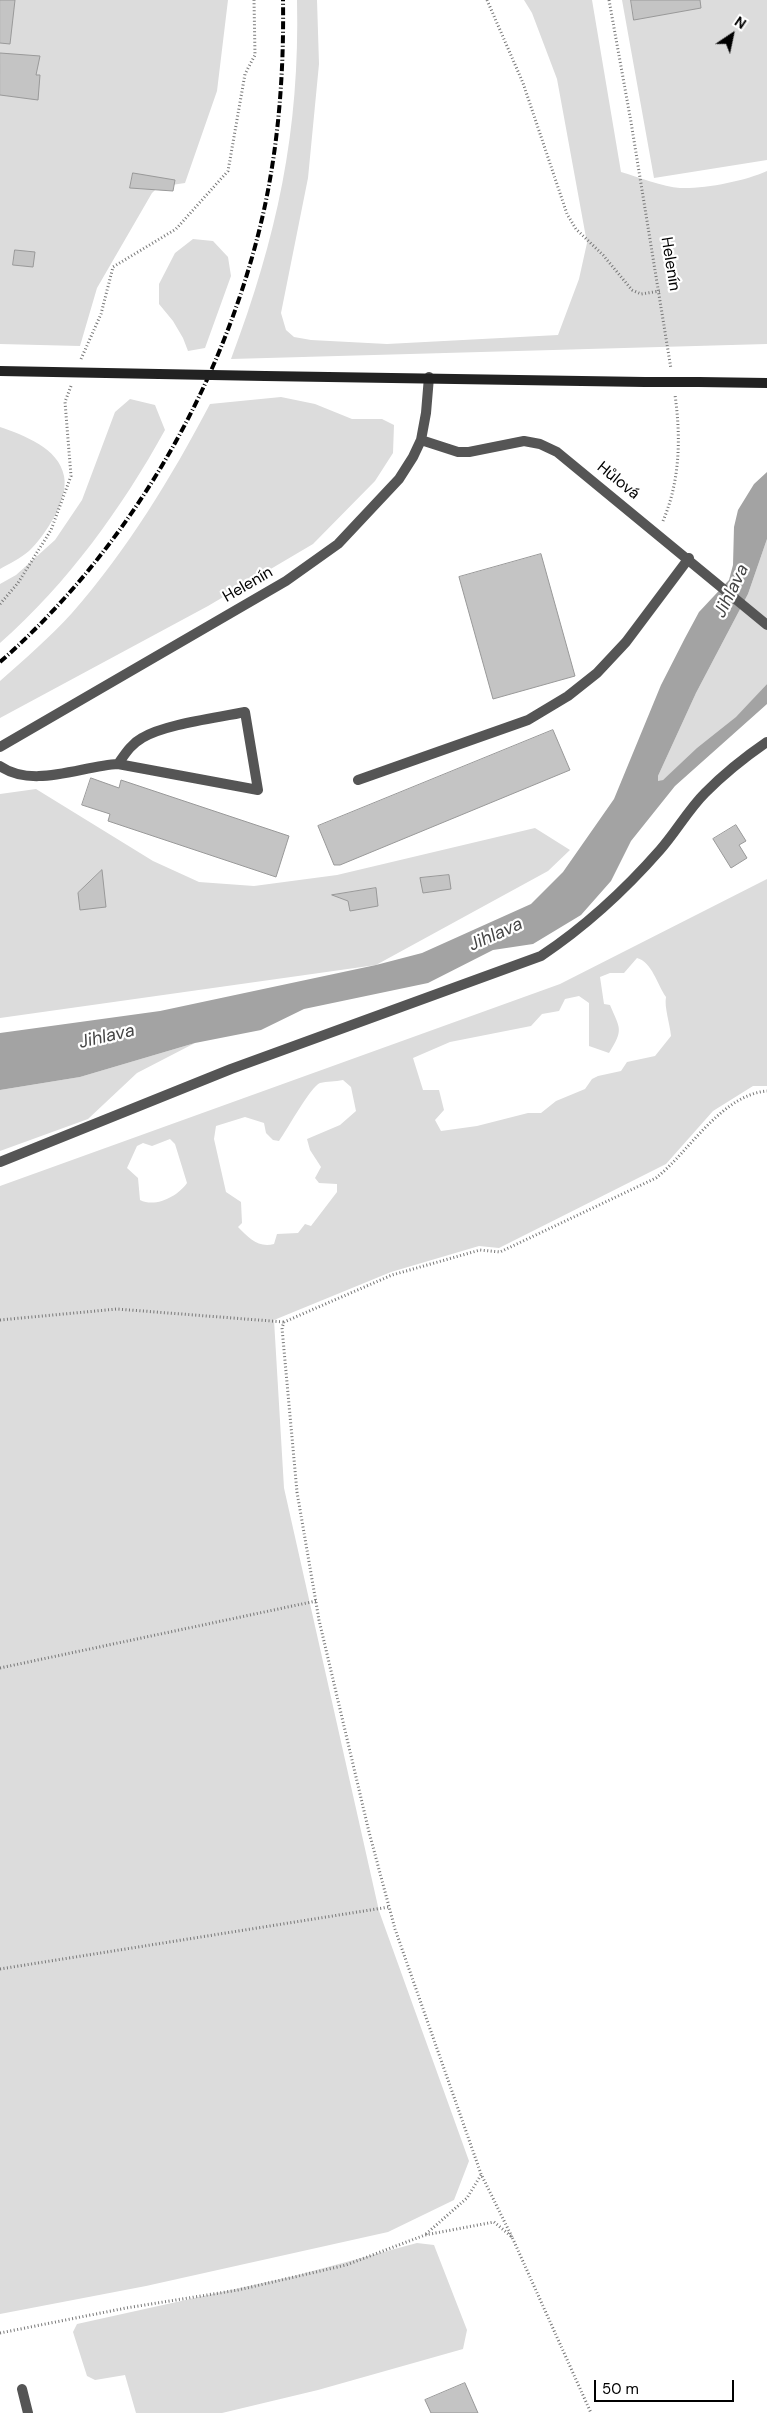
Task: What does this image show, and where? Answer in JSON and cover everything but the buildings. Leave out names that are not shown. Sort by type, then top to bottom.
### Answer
[{"type":"main road","points":[[0,371],[767,384]]},
{"type":"street","name":"Helenín","points":[[0,747],[286,581],[338,544],[399,479],[421,440],[429,377]]},
{"type":"street","name":"Hůlová","points":[[421,440],[458,452],[469,452],[524,441],[540,444],[557,452],[689,558],[767,625]]},
{"type":"street","points":[[358,780],[528,720],[568,696],[597,673],[626,642],[689,558]]},
{"type":"street","points":[[0,766],[18,776],[43,777],[96,766],[118,764],[258,790],[245,712],[164,729],[142,738],[129,748],[118,764]]},
{"type":"street","points":[[0,1162],[231,1069],[541,956],[572,935],[609,904],[662,849],[704,794],[742,760],[767,742]]},
{"type":"street","points":[[22,2389],[28,2413]]},
{"type":"path","points":[[0,604],[18,583],[51,530],[71,476],[66,402],[76,372],[101,314],[113,267],[176,229],[228,171],[244,74],[254,55],[254,0]]},
{"type":"path","points":[[487,0],[523,83],[568,214],[576,229],[603,254],[632,290],[641,294],[660,291]]},
{"type":"path","name":"Helenín","points":[[608,0],[660,291],[672,374]]},
{"type":"path","points":[[657,533],[671,502],[679,464],[675,394]]},
{"type":"path","points":[[0,1320],[116,1309],[284,1322],[392,1275],[480,1250],[500,1252],[656,1178],[673,1164],[712,1119],[757,1092],[767,1091]]},
{"type":"path","points":[[284,1322],[282,1328],[297,1492],[316,1601],[388,1907],[481,2174],[512,2237],[592,2413]]},
{"type":"path","points":[[0,1668],[316,1601]]},
{"type":"path","points":[[0,1969],[388,1907]]},
{"type":"path","points":[[425,2235],[467,2198],[481,2174]]},
{"type":"path","points":[[0,2333],[126,2308],[238,2290],[346,2265],[425,2235],[494,2222],[512,2237]]},
{"type":"shaded area","points":[[0,0],[228,0],[217,91],[185,183],[158,187],[152,193],[97,288],[80,346],[0,344]]},
{"type":"shaded area","points":[[297,0],[317,0],[319,64],[308,178],[281,313],[286,330],[294,337],[311,340],[387,344],[558,335],[579,279],[587,243],[557,79],[532,13],[524,0],[592,0],[621,172],[666,186],[690,188],[736,181],[767,171],[767,344],[231,359],[261,270],[282,183],[290,139],[294,94],[297,48]]},
{"type":"shaded area","points":[[622,0],[767,0],[767,160],[654,178]]},
{"type":"shaded area","points":[[193,239],[213,241],[228,257],[231,276],[205,348],[188,351],[173,321],[159,304],[159,284],[175,253]]},
{"type":"shaded area","points":[[281,397],[315,404],[352,419],[382,419],[394,425],[393,453],[375,481],[313,544],[208,606],[0,718],[0,681],[64,622],[112,564],[164,486],[210,404]]},
{"type":"shaded area","points":[[130,399],[155,405],[165,430],[112,516],[91,544],[48,596],[0,643],[0,584],[16,575],[55,540],[82,500],[115,412]]},
{"type":"shaded area","points":[[0,427],[19,434],[48,450],[61,466],[65,485],[59,506],[42,536],[26,554],[0,569]]},
{"type":"shaded area","points":[[767,539],[767,684],[739,715],[663,780],[658,782],[658,776],[696,693],[748,594]]},
{"type":"shaded area","points":[[36,789],[153,861],[199,882],[254,886],[337,875],[535,828],[570,850],[548,871],[376,965],[0,1018],[0,794]]},
{"type":"shaded area","points":[[767,879],[767,1086],[753,1086],[713,1111],[666,1164],[499,1248],[479,1246],[391,1272],[274,1320],[284,1488],[379,1911],[469,2161],[454,2200],[388,2232],[146,2286],[0,2314],[0,1186],[560,984]],"holes":[[[637,958],[647,964],[666,997],[671,1036],[655,1056],[627,1062],[621,1071],[598,1076],[592,1079],[585,1089],[556,1101],[541,1113],[528,1113],[477,1126],[441,1131],[435,1120],[444,1110],[439,1090],[423,1090],[413,1058],[450,1042],[531,1026],[542,1014],[559,1011],[565,999],[579,996],[589,1003],[589,1046],[609,1053],[617,1039],[619,1029],[610,1005],[604,1004],[600,977],[610,973],[624,973]],[[343,1080],[351,1087],[356,1111],[340,1125],[307,1139],[310,1150],[321,1167],[315,1178],[319,1183],[337,1184],[337,1192],[311,1226],[305,1224],[298,1233],[277,1234],[274,1244],[263,1245],[254,1241],[238,1227],[242,1223],[241,1202],[226,1192],[214,1139],[216,1126],[245,1117],[264,1123],[266,1133],[273,1140],[279,1141],[305,1100],[316,1086],[323,1082]],[[170,1139],[175,1144],[187,1183],[172,1196],[153,1203],[140,1200],[138,1178],[127,1168],[137,1146],[143,1143],[152,1146]]]},
{"type":"shaded area","points":[[195,1043],[137,1073],[88,1119],[0,1151],[0,1090],[80,1077]]},
{"type":"shaded area","points":[[417,2243],[434,2245],[467,2330],[463,2349],[318,2390],[222,2413],[136,2413],[125,2375],[95,2380],[87,2376],[73,2332],[77,2324],[294,2276]]},
{"type":"water","name":"Jihlava","points":[[767,472],[767,539],[748,594],[696,693],[658,776],[658,781],[663,780],[697,748],[736,717],[767,684],[767,704],[675,786],[631,841],[611,881],[581,915],[533,944],[493,950],[428,983],[304,1009],[261,1030],[195,1043],[80,1077],[0,1090],[0,1033],[160,1011],[376,965],[422,953],[531,904],[563,872],[614,799],[661,685],[685,638],[699,612],[729,580],[733,565],[734,527],[738,510],[754,484]]},
{"type":"railway","points":[[0,662],[48,616],[92,566],[132,513],[167,457],[199,398],[225,336],[247,274],[264,210],[280,105],[283,53],[283,0]]}]
